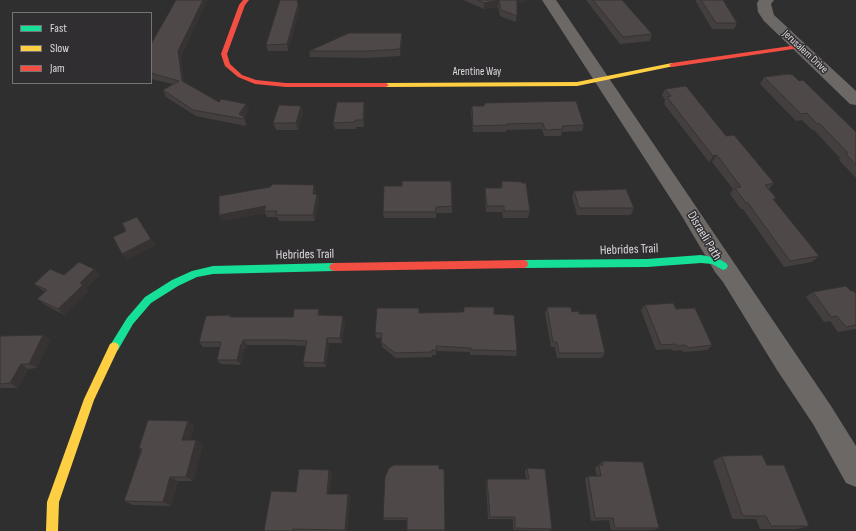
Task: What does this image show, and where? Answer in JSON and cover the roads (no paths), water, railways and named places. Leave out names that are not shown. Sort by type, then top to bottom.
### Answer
[{"type":"street","name":"Arentine Way","points":[[246,0],[242,5],[224,54],[227,65],[240,76],[255,82],[286,85],[577,84],[603,80],[681,63],[798,47]]},
{"type":"street","name":"Disraeli Path","points":[[549,0],[822,415],[856,473]]},
{"type":"street","name":"Jerusalem Drive","points":[[767,0],[764,3],[765,12],[769,18],[798,47],[856,100]]},
{"type":"street","name":"Hebrides Trail","points":[[52,531],[53,502],[89,399],[112,349],[130,321],[148,300],[174,283],[194,274],[213,270],[384,266],[647,263],[701,259],[714,261],[723,266]]}]
